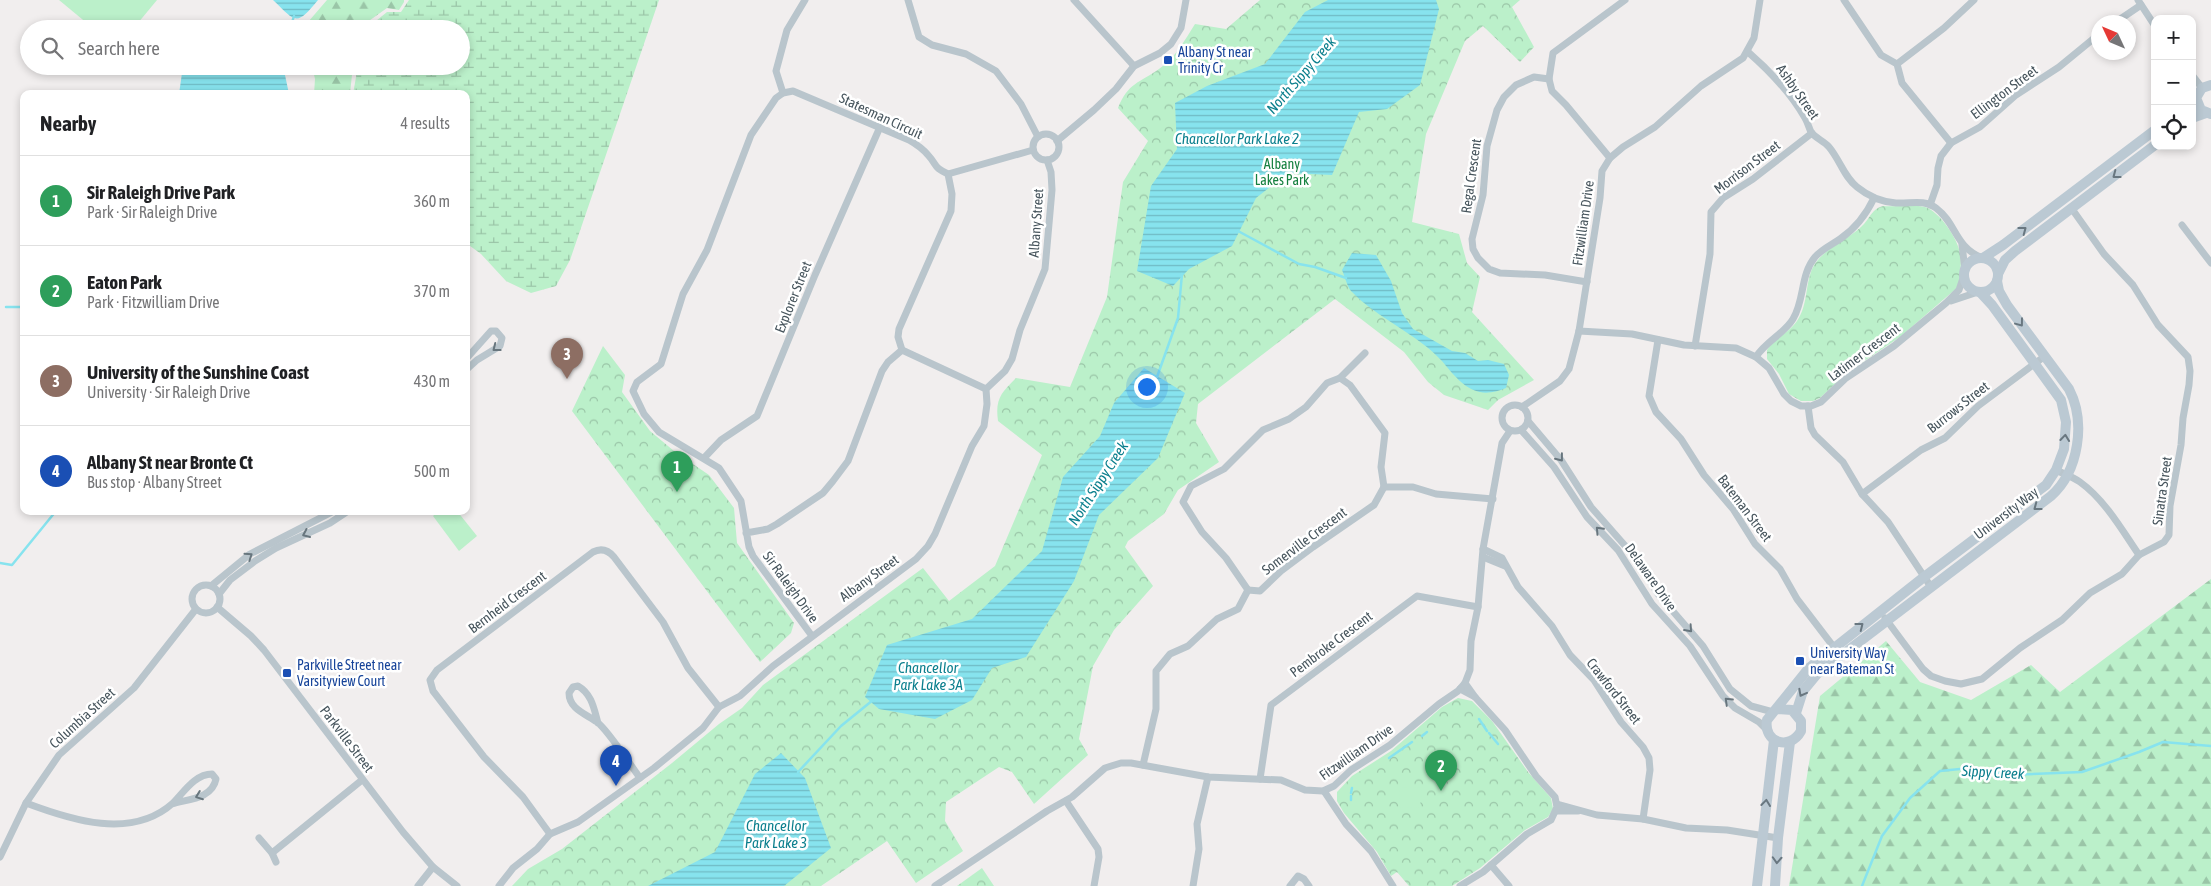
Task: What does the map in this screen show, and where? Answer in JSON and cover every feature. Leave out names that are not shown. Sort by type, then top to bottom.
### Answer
[{"type":"street","points":[[782,93],[776,71],[787,30],[805,0]]},
{"type":"street","points":[[908,0],[919,37],[932,45],[966,54],[996,71],[1021,104],[1038,137]]},
{"type":"street","points":[[1074,0],[1134,66]]},
{"type":"street","points":[[1057,140],[1094,110],[1116,89],[1134,66],[1160,53],[1171,44],[1181,28],[1186,0]]},
{"type":"street","points":[[1625,0],[1553,53],[1549,79],[1552,91],[1610,158],[1623,147],[1655,127],[1701,86],[1736,64],[1748,52],[1754,38],[1760,0]]},
{"type":"street","points":[[1844,0],[1881,55],[1897,64],[1902,83],[1951,143],[1941,156],[1937,185],[1930,205],[1942,214],[1962,245],[1970,252],[1994,263],[1997,278]]},
{"type":"street","points":[[1897,64],[1944,28],[1974,0]]},
{"type":"street","points":[[2124,15],[2139,2],[2151,20]]},
{"type":"street","name":"Ellington Street","points":[[1951,143],[1980,127],[2016,95],[2059,67],[2091,41]]},
{"type":"street","name":"Ashby Street","points":[[1748,52],[1776,76],[1806,119],[1812,134],[1830,148],[1854,185],[1874,198],[1892,203],[1918,202],[1930,205]]},
{"type":"street","name":"Regal Crescent","points":[[1549,79],[1534,77],[1516,85],[1504,96],[1497,110],[1487,146],[1483,194],[1472,239],[1473,249],[1478,258],[1489,269],[1500,273],[1545,275],[1587,282]]},
{"type":"street","points":[[2196,80],[2204,90],[2198,106],[2208,113]]},
{"type":"street","name":"Statesman Circuit","points":[[782,93],[793,91],[909,140],[930,156],[936,168],[948,174]]},
{"type":"street","name":"Sir Raleigh Drive","points":[[782,93],[776,98],[751,134],[707,250],[680,301],[661,364],[637,382],[633,391],[644,414],[659,432],[719,468],[741,501],[746,533],[753,556],[812,636]]},
{"type":"street","points":[[2196,117],[2208,113]]},
{"type":"street","name":"Explorer Street","points":[[704,458],[722,440],[757,416],[880,127]]},
{"type":"street","points":[[1964,272],[1970,262],[1982,258],[2151,133]]},
{"type":"street","name":"Morrison Street","points":[[1695,346],[1710,254],[1711,212],[1723,198],[1753,179],[1812,134]]},
{"type":"street","points":[[1049,135],[1057,140],[1058,152],[1052,158],[1047,160],[1038,157],[1033,150],[1034,142],[1038,137],[1049,135]]},
{"type":"street","points":[[1962,245],[1967,285],[1979,292],[1990,290],[2005,260],[2151,148]]},
{"type":"street","points":[[986,389],[902,350],[898,337],[899,329],[951,211],[952,194],[948,174],[1033,150]]},
{"type":"street","name":"Fitzwilliam Drive","points":[[1522,407],[1560,381],[1569,369],[1579,331],[1600,198],[1602,171],[1610,158]]},
{"type":"street","name":"Albany Street","points":[[499,886],[513,868],[537,849],[550,834],[578,822],[640,778],[703,728],[719,707],[740,696],[772,666],[916,559],[928,546],[935,534],[972,446],[984,426],[987,404],[986,389],[1005,371],[1012,359],[1016,340],[1045,269],[1052,190],[1051,172],[1047,160]]},
{"type":"street","points":[[1756,357],[1765,344],[1783,331],[1793,319],[1800,306],[1806,273],[1814,259],[1860,223],[1874,198]]},
{"type":"street","points":[[2064,199],[2072,208]]},
{"type":"street","name":"Sinatra Street","points":[[1880,611],[1923,669],[1932,676],[1945,681],[1970,684],[1982,679],[2020,648],[2062,620],[2090,593],[2122,574],[2139,555],[2164,542],[2168,536],[2170,506],[2189,385],[2188,357],[2158,325],[2144,299],[2104,254],[2072,208]]},
{"type":"street","points":[[2182,224],[2210,260]]},
{"type":"street","name":"Latimer Crescent","points":[[1808,406],[1821,402],[1846,378],[1894,346],[1946,303],[1959,290],[1964,272]]},
{"type":"street","name":"University Way","points":[[1796,713],[1798,700],[1810,680],[2051,496],[2058,490],[2067,476],[2072,465],[2076,446],[2077,411],[2069,389],[2003,299],[1997,278]]},
{"type":"street","name":"University Way","points":[[1775,711],[1805,671],[1833,647],[2040,490],[2056,470],[2064,449],[2066,431],[2064,408],[2055,390],[1979,292]]},
{"type":"street","name":"Latimer Crescent","points":[[1946,303],[1979,292]]},
{"type":"street","points":[[470,355],[491,331],[496,331],[502,338],[500,346],[470,366]]},
{"type":"street","points":[[1579,331],[1632,334],[1695,346],[1736,348],[1756,357],[1772,371],[1787,398],[1795,404],[1808,406],[1811,428],[1815,435],[1843,462],[1862,494],[1888,522],[1931,587]]},
{"type":"street","name":"Bateman Street","points":[[1658,340],[1649,396],[1656,412],[1682,439],[1704,475],[1733,509],[1754,544],[1780,568],[1797,599],[1840,656]]},
{"type":"street","points":[[746,533],[768,529],[823,493],[848,461],[882,370],[902,350]]},
{"type":"street","points":[[1143,765],[1156,709],[1156,671],[1170,654],[1188,646],[1216,618],[1238,609],[1248,590],[1226,558],[1202,532],[1183,502],[1191,486],[1224,469],[1263,430],[1289,419],[1306,407],[1327,383],[1340,378],[1365,353]]},
{"type":"street","name":"Burrows Street","points":[[1862,494],[1921,450],[1945,438],[1978,406],[2045,356]]},
{"type":"street","points":[[1340,378],[1350,384],[1385,433],[1380,467],[1384,488],[1412,487],[1436,494],[1493,499]]},
{"type":"street","points":[[1510,406],[1522,407],[1527,412],[1528,421],[1521,430],[1510,431],[1502,421],[1503,412],[1510,406]]},
{"type":"street","name":"Delaware Drive","points":[[1528,421],[1561,460],[1591,507],[1635,557],[1663,600],[1703,646],[1730,689],[1750,706],[1775,711]]},
{"type":"street","name":"Delaware Drive","points":[[1521,430],[1554,466],[1587,517],[1618,550],[1652,604],[1690,646],[1723,696],[1735,708],[1759,722],[1767,730]]},
{"type":"street","points":[[1460,886],[1491,865],[1527,834],[1551,820],[1557,807],[1555,797],[1531,771],[1505,730],[1466,683],[1470,670],[1472,634],[1478,607],[1483,553],[1502,443],[1510,431]]},
{"type":"street","points":[[2056,470],[2080,482],[2089,490],[2112,516],[2139,555]]},
{"type":"street","name":"Somerville Crescent","points":[[1248,590],[1260,591],[1297,559],[1374,505],[1384,488]]},
{"type":"street","points":[[330,523],[326,516],[276,539],[250,554],[211,586],[201,586],[194,592],[192,601],[196,609],[207,613],[217,607],[219,594],[230,580],[255,561],[276,548],[330,523],[342,515]]},
{"type":"street","name":"Bernheid Crescent","points":[[550,834],[523,797],[477,749],[433,690],[430,681],[437,670],[590,554],[602,550],[608,552],[614,558],[663,622],[688,668],[719,707]]},
{"type":"street","name":"Crawford Street","points":[[1483,553],[1502,558],[1518,587],[1552,626],[1567,651],[1594,680],[1621,722],[1644,747],[1650,770],[1643,819]]},
{"type":"street","points":[[211,586],[219,594]]},
{"type":"street","name":"Pembroke Crescent","points":[[1260,780],[1271,705],[1417,596],[1478,607]]},
{"type":"street","name":"Parkville Street","points":[[217,607],[251,636],[264,650],[403,832],[433,867],[457,886]]},
{"type":"street","name":"Columbia Street","points":[[0,856],[26,803],[59,754],[134,688],[196,609]]},
{"type":"street","name":"Fitzwilliam Drive","points":[[935,886],[1047,811],[1066,801],[1110,765],[1131,763],[1208,777],[1281,780],[1308,791],[1324,790],[1332,787],[1351,770],[1390,745],[1466,683]]},
{"type":"street","points":[[598,723],[582,714],[570,700],[569,693],[573,687],[581,688],[592,701],[598,723],[640,778]]},
{"type":"street","points":[[1460,689],[1476,697]]},
{"type":"street","points":[[1775,886],[1778,838],[1790,742],[1801,731],[1801,721],[1796,713],[1787,708],[1775,711],[1767,720],[1767,730],[1774,740],[1782,743],[1790,742]]},
{"type":"street","points":[[1757,886],[1774,740]]},
{"type":"street","points":[[26,803],[67,818],[109,823],[142,822],[172,804],[204,795],[216,779],[212,774],[205,774],[186,788],[172,804]]},
{"type":"street","points":[[1193,886],[1199,849],[1197,824],[1208,777]]},
{"type":"street","points":[[272,853],[362,780]]},
{"type":"street","points":[[1332,787],[1335,805]]},
{"type":"street","points":[[1324,790],[1350,828],[1373,854],[1393,886]]},
{"type":"street","points":[[1066,801],[1098,849],[1099,857],[1094,886]]},
{"type":"street","points":[[1557,807],[1573,807],[1578,811],[1602,816],[1643,819],[1686,828],[1727,830],[1778,838]]},
{"type":"street","points":[[259,838],[272,853],[276,862]]},
{"type":"street","points":[[1491,865],[1509,886]]},
{"type":"street","points":[[418,886],[433,867]]},
{"type":"street","points":[[1290,886],[1298,876],[1304,879],[1309,886]]},
{"type":"green space","points":[[59,0],[157,0],[140,20],[83,20]]},
{"type":"green space","points":[[327,0],[404,0],[399,10],[387,8],[370,20],[310,20]]},
{"type":"green space","points":[[409,0],[659,0],[570,260],[556,286],[531,293],[506,281],[481,254],[470,246],[470,90],[354,90],[356,75],[470,75],[470,20],[377,20],[387,12],[401,12]]},
{"type":"green space","name":"Albany Lakes Park","points":[[1260,0],[1520,0],[1512,7],[1534,47],[1520,62],[1483,26],[1465,41],[1426,134],[1412,222],[1459,234],[1467,263],[1480,277],[1472,312],[1534,380],[1498,400],[1488,410],[1444,395],[1428,382],[1404,352],[1335,299],[1198,404],[1196,423],[1219,462],[1178,490],[1164,514],[1128,541],[1125,547],[1153,586],[1114,630],[1093,666],[1079,739],[1088,755],[1034,804],[1012,772],[999,767],[946,802],[945,821],[963,851],[916,883],[887,841],[821,886],[512,886],[528,869],[562,849],[719,724],[742,708],[763,685],[923,568],[949,601],[995,566],[1042,455],[998,421],[998,402],[1006,388],[1016,378],[1070,387],[1107,297],[1123,182],[1148,141],[1118,108],[1130,88],[1170,60],[1195,24],[1226,29]]},
{"type":"green space","points":[[314,75],[352,75],[350,90],[314,90]]},
{"type":"green space","points":[[1883,206],[1925,207],[1942,220],[1956,240],[1960,253],[1958,287],[1900,337],[1848,372],[1820,398],[1813,401],[1801,401],[1789,394],[1779,374],[1767,359],[1767,350],[1794,325],[1801,315],[1810,275],[1816,262],[1822,255],[1858,230],[1874,211]]},
{"type":"green space","points":[[603,346],[625,375],[622,392],[650,431],[674,451],[709,475],[734,508],[737,543],[794,623],[791,633],[760,662],[572,411]]},
{"type":"green space","points":[[460,515],[477,536],[459,551],[433,516]]},
{"type":"green space","points":[[2211,579],[2211,886],[1789,886],[1820,696],[1886,641],[1920,682],[1971,700],[2031,665],[2060,692]]},
{"type":"green space","points":[[1458,698],[1472,701],[1492,721],[1528,772],[1551,798],[1553,809],[1548,817],[1525,830],[1480,868],[1452,886],[1409,886],[1397,872],[1391,876],[1377,852],[1344,813],[1337,801],[1337,792],[1352,776],[1391,751],[1442,707]]},
{"type":"green space","points":[[1400,787],[1422,788],[1420,808],[1399,807]]},
{"type":"green space","points":[[982,868],[994,886],[957,886]]},
{"type":"water","points":[[273,0],[318,0],[305,14],[300,18],[296,18],[292,17]]},
{"type":"water","name":"Chancellor Park Lake 2","points":[[1328,0],[1436,0],[1439,9],[1420,85],[1387,109],[1359,112],[1332,175],[1288,173],[1256,198],[1232,246],[1189,269],[1173,286],[1137,271],[1151,186],[1177,149],[1175,103],[1207,86],[1265,64],[1305,12]]},
{"type":"water","points":[[182,75],[285,75],[288,90],[180,90]]},
{"type":"water","points":[[1352,253],[1376,255],[1391,281],[1402,313],[1413,329],[1452,351],[1465,353],[1478,361],[1488,360],[1504,364],[1509,375],[1506,388],[1486,393],[1469,388],[1421,342],[1362,301],[1351,291],[1342,270]]},
{"type":"water","name":"Chancellor Park Lake 3A","points":[[1144,368],[1185,393],[1158,458],[1099,515],[1074,581],[1026,657],[992,668],[972,700],[935,719],[879,709],[865,697],[887,645],[972,619],[1042,551],[1063,477],[1100,436],[1114,403]]},
{"type":"water","name":"Chancellor Park Lake 3","points":[[781,753],[805,778],[831,848],[784,886],[648,886],[715,852],[755,774]]},
{"type":"waterway","points":[[293,20],[294,16]]},
{"type":"waterway","points":[[1238,231],[1299,264],[1315,267],[1346,278]]},
{"type":"waterway","name":"North Sippy Creek","points":[[1157,377],[1178,318],[1182,274]]},
{"type":"waterway","points":[[6,307],[20,307]]},
{"type":"waterway","points":[[0,563],[12,565],[53,515]]},
{"type":"waterway","name":"North Sippy Creek","points":[[798,772],[841,726],[873,700]]},
{"type":"waterway","points":[[1479,719],[1487,731]]},
{"type":"waterway","points":[[1422,736],[1427,732]]},
{"type":"waterway","points":[[1489,733],[1498,744]]},
{"type":"waterway","points":[[1389,758],[1412,742]]},
{"type":"waterway","name":"Sippy Creek","points":[[1862,886],[1882,836],[1910,798],[1940,771],[1970,768],[2009,775],[2082,772],[2163,742],[2211,746]]},
{"type":"waterway","points":[[1351,793],[1352,788]]},
{"type":"place","name":"Albany St near Trinity Cr","points":[[1168,60]]},
{"type":"place","name":"University of the Sunshine Coast","points":[[567,379]]},
{"type":"place","name":"Sir Raleigh Drive Park","points":[[677,492]]},
{"type":"place","name":"University Way near Bateman St","points":[[1800,661]]},
{"type":"place","name":"Parkville Street near Varsityview Court","points":[[287,673]]},
{"type":"place","name":"Albany St near Bronte Ct","points":[[616,786]]},
{"type":"place","name":"Eaton Park","points":[[1441,791]]}]
